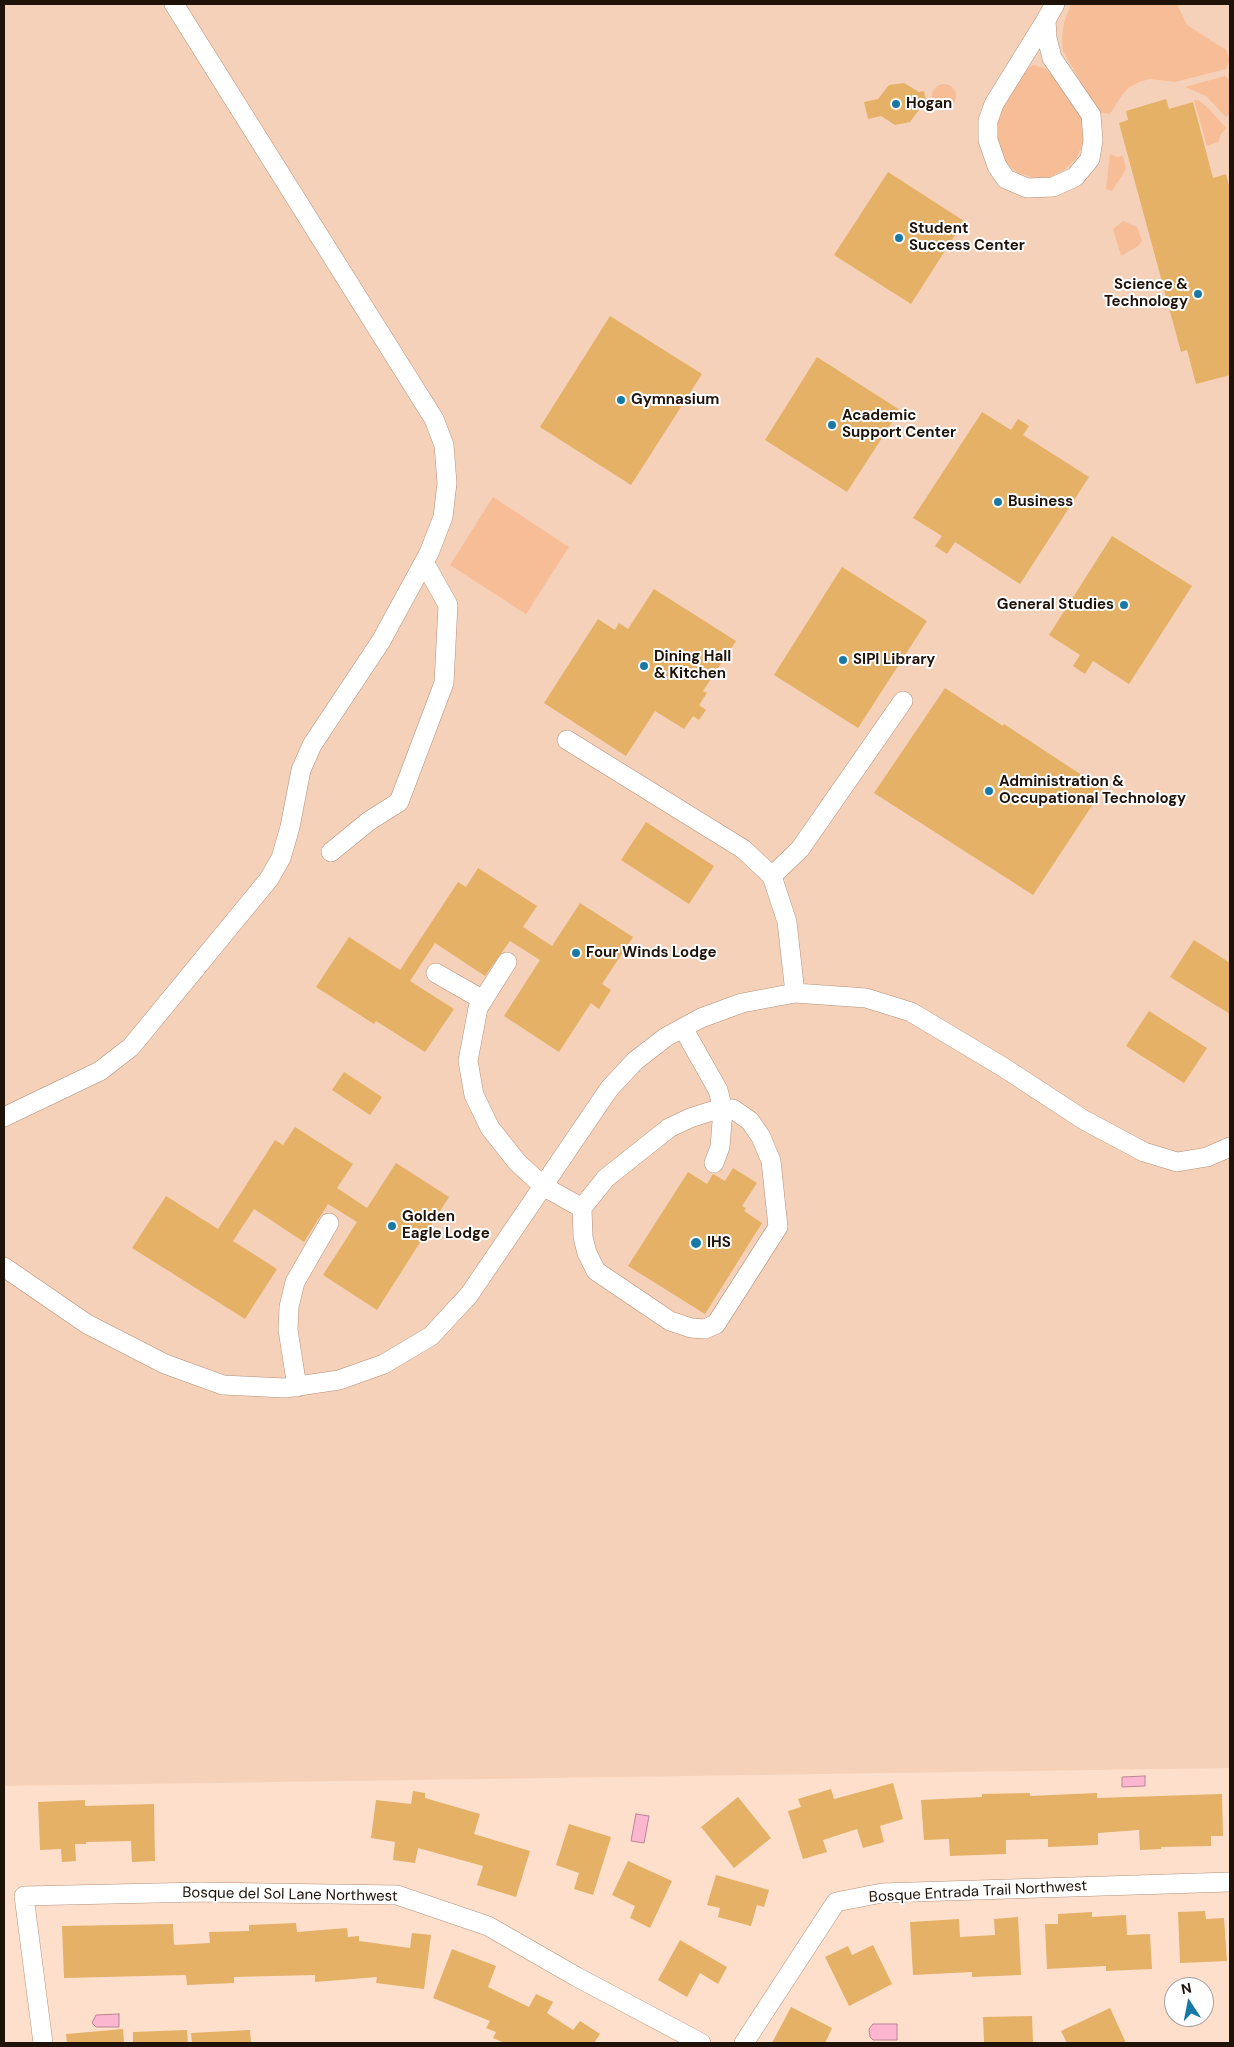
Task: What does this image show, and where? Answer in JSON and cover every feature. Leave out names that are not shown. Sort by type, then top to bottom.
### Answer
[{"type":"street","points":[[4,1117],[100,1071],[131,1047],[269,879],[281,858],[290,827],[301,770],[312,745],[381,641],[424,562],[442,517],[447,483],[444,445],[434,419],[174,4]]},
{"type":"street","points":[[1051,12],[1047,38],[1052,58],[1091,115],[1093,140],[1090,159],[1075,177],[1053,187],[1026,188],[1006,179],[997,166],[988,140],[988,121],[994,104],[1051,12]]},
{"type":"street","points":[[331,852],[369,820],[399,802],[444,683],[448,605],[424,562]]},
{"type":"street","points":[[772,876],[800,849],[903,701]]},
{"type":"street","points":[[567,740],[743,849],[772,876],[787,922],[796,993]]},
{"type":"street","points":[[508,962],[478,1008],[468,1061],[474,1095],[490,1128],[517,1162],[543,1186],[582,1208]]},
{"type":"street","points":[[436,973],[483,1000]]},
{"type":"street","points":[[4,1267],[87,1324],[165,1364],[223,1385],[285,1388],[339,1380],[384,1364],[431,1336],[469,1295],[609,1089],[635,1061],[666,1038],[701,1018],[742,1003],[796,993],[866,998],[911,1012],[1003,1067],[1084,1120],[1144,1152],[1177,1162],[1207,1157],[1230,1148]]},
{"type":"street","points":[[683,1028],[718,1090],[723,1109],[720,1147],[714,1163]]},
{"type":"street","points":[[723,1109],[733,1110],[750,1121],[761,1137],[771,1161],[778,1227],[716,1324],[705,1329],[691,1328],[670,1321],[596,1271],[587,1254],[583,1237],[582,1208],[606,1178],[669,1128],[690,1118],[723,1109]]},
{"type":"street","points":[[297,1387],[288,1330],[289,1307],[295,1282],[329,1222]]},
{"type":"street","name":"Bosque Entrada Trail Northwest","points":[[744,2043],[836,1902],[882,1893],[1230,1882]]},
{"type":"street","name":"Bosque del Sol Lane Northwest","points":[[43,2043],[24,1896],[201,1892],[397,1895],[488,1926],[577,1977],[701,2043]]},
{"type":"shaded area","points":[[4,4],[1230,4],[1230,1768],[4,1786]]},
{"type":"shaded area","points":[[1071,4],[1177,4],[1187,25],[1226,50],[1230,60],[1226,69],[1175,82],[1150,79],[1139,82],[1128,88],[1110,114],[1098,112],[1063,51],[1064,23]]},
{"type":"shaded area","points":[[1034,65],[1044,68],[1053,76],[1081,116],[1084,130],[1083,144],[1076,159],[1064,170],[1051,177],[1035,178],[1018,173],[1004,162],[996,149],[995,120],[1023,73]]},
{"type":"shaded area","points":[[1225,76],[1230,80],[1230,114],[1226,117],[1206,96],[1185,87]]},
{"type":"shaded area","points":[[944,84],[953,87],[956,96],[953,105],[944,108],[935,105],[932,96],[935,87]]},
{"type":"shaded area","points":[[1194,100],[1198,100],[1207,107],[1226,128],[1218,142],[1207,146]]},
{"type":"shaded area","points":[[1110,154],[1118,157],[1123,156],[1126,169],[1112,191],[1106,189]]},
{"type":"shaded area","points":[[1123,221],[1137,227],[1142,241],[1138,246],[1121,256],[1113,229]]},
{"type":"shaded area","points":[[493,497],[569,547],[526,614],[450,565]]},
{"type":"shaded area","points":[[1145,1776],[1145,1786],[1122,1787],[1122,1777]]},
{"type":"shaded area","points":[[636,1814],[649,1816],[644,1843],[631,1841]]},
{"type":"shaded area","points":[[119,2014],[119,2027],[96,2027],[92,2023],[96,2015]]},
{"type":"shaded area","points":[[873,2024],[897,2024],[897,2040],[873,2040],[870,2037],[869,2029]]},
{"type":"building","name":"Hogan","points":[[904,83],[919,92],[924,91],[927,106],[921,107],[910,122],[895,125],[881,116],[868,119],[864,102],[878,99],[889,85]]},
{"type":"building","name":"Science & Technology","points":[[1166,99],[1169,109],[1193,102],[1213,178],[1226,174],[1230,189],[1230,375],[1196,384],[1187,350],[1181,352],[1119,123],[1128,120],[1126,111]]},
{"type":"building","name":"Student Success Center","points":[[888,172],[964,221],[911,304],[834,255]]},
{"type":"building","name":"Gymnasium","points":[[610,316],[702,374],[631,485],[540,427]]},
{"type":"building","name":"Academic Support Center","points":[[817,357],[900,410],[847,492],[765,440]]},
{"type":"building","name":"Business","points":[[982,412],[1011,430],[1018,419],[1029,426],[1023,435],[1089,477],[1020,584],[955,542],[947,554],[935,546],[942,536],[913,518]]},
{"type":"building","name":"General Studies","points":[[1112,536],[1192,586],[1129,684],[1093,661],[1085,674],[1073,666],[1080,655],[1049,635]]},
{"type":"building","name":"SIPI Library","points":[[842,567],[927,621],[858,728],[774,675]]},
{"type":"building","name":"Dining Hall & Kitchen","points":[[654,589],[736,641],[703,691],[707,693],[699,705],[706,710],[699,720],[693,716],[684,729],[655,711],[626,756],[544,703],[598,619],[615,630],[619,623],[628,629]]},
{"type":"building","name":"Administration & Occupational Technology","points":[[945,688],[1103,789],[1033,895],[874,793]]},
{"type":"building","points":[[646,822],[714,866],[689,904],[621,860]]},
{"type":"building","name":"Four Winds Lodge","points":[[478,868],[537,906],[523,927],[552,946],[580,903],[633,937],[602,984],[611,990],[599,1009],[591,1003],[559,1052],[504,1016],[540,960],[510,941],[485,976],[435,943],[410,981],[454,1009],[425,1052],[376,1021],[374,1024],[316,987],[349,937],[400,970],[458,882],[466,887]]},
{"type":"building","points":[[1194,940],[1230,963],[1230,1014],[1170,977]]},
{"type":"building","points":[[1149,1011],[1207,1048],[1184,1083],[1126,1046]]},
{"type":"building","points":[[344,1072],[382,1097],[370,1115],[332,1090]]},
{"type":"building","name":"Golden Eagle Lodge","points":[[295,1127],[353,1164],[337,1188],[367,1208],[396,1163],[449,1197],[377,1310],[323,1275],[357,1222],[328,1204],[304,1242],[254,1209],[233,1241],[277,1269],[245,1319],[132,1248],[166,1196],[218,1229],[275,1140],[283,1145]]},
{"type":"building","name":"IHS","points":[[733,1168],[757,1183],[742,1206],[746,1208],[744,1211],[762,1223],[705,1314],[628,1266],[688,1172],[707,1184],[713,1174],[725,1181]]},
{"type":"building","points":[[893,1783],[903,1819],[880,1826],[884,1842],[863,1848],[857,1829],[823,1840],[827,1852],[803,1859],[788,1811],[801,1807],[798,1799],[831,1789],[834,1799]]},
{"type":"building","points":[[413,1791],[425,1793],[425,1798],[480,1814],[474,1834],[530,1851],[516,1897],[477,1885],[483,1866],[418,1848],[415,1863],[393,1860],[395,1842],[371,1838],[376,1800],[411,1804]]},
{"type":"building","points":[[1030,1793],[1030,1796],[1097,1793],[1097,1798],[1222,1794],[1223,1836],[1211,1836],[1211,1846],[1161,1847],[1161,1849],[1140,1850],[1139,1830],[1098,1833],[1098,1845],[1048,1847],[1048,1839],[1006,1840],[1006,1854],[950,1856],[949,1839],[924,1840],[921,1800],[982,1797],[982,1794]]},
{"type":"building","points":[[738,1797],[771,1838],[734,1868],[701,1827]]},
{"type":"building","points":[[85,1800],[85,1806],[154,1804],[155,1861],[132,1862],[131,1841],[75,1844],[76,1861],[62,1862],[61,1849],[40,1850],[38,1802]]},
{"type":"building","points":[[569,1824],[611,1837],[593,1895],[574,1889],[579,1873],[556,1865]]},
{"type":"building","points":[[628,1861],[672,1881],[650,1928],[630,1918],[635,1906],[612,1895]]},
{"type":"building","points":[[716,1875],[769,1890],[764,1907],[757,1905],[751,1926],[718,1917],[720,1908],[707,1905]]},
{"type":"building","points":[[1205,1911],[1206,1919],[1224,1918],[1227,1961],[1180,1963],[1178,1912]]},
{"type":"building","points":[[1092,1912],[1092,1917],[1126,1915],[1127,1935],[1150,1934],[1152,1969],[1106,1971],[1106,1966],[1047,1969],[1045,1924],[1058,1924],[1058,1914]]},
{"type":"building","points":[[1018,1917],[1021,1975],[972,1977],[972,1972],[913,1975],[910,1922],[959,1919],[960,1937],[995,1935],[994,1919]]},
{"type":"building","points":[[296,1923],[297,1932],[347,1928],[348,1937],[359,1936],[359,1941],[410,1948],[412,1933],[431,1935],[424,1989],[376,1983],[377,1977],[315,1982],[315,1975],[234,1977],[234,1983],[187,1985],[186,1975],[64,1978],[62,1926],[173,1924],[174,1945],[210,1943],[209,1932],[249,1931],[249,1925]]},
{"type":"building","points":[[680,1940],[727,1967],[718,1984],[700,1973],[687,1997],[658,1980]]},
{"type":"building","points":[[873,1945],[892,1984],[849,2006],[825,1957],[848,1946],[852,1955]]},
{"type":"building","points":[[452,1949],[496,1966],[488,1987],[529,2007],[536,1994],[553,2002],[547,2013],[573,2030],[580,2021],[600,2034],[594,2043],[504,2043],[493,2038],[496,2032],[486,2028],[490,2021],[433,1998]]},
{"type":"building","points":[[791,2007],[832,2028],[825,2043],[772,2043]]},
{"type":"building","points":[[1110,2008],[1126,2043],[1067,2043],[1061,2031]]},
{"type":"building","points":[[1032,2016],[1033,2043],[984,2043],[983,2017]]},
{"type":"building","points":[[123,2029],[124,2043],[67,2043],[66,2034]]},
{"type":"building","points":[[187,2030],[188,2043],[133,2043],[133,2032]]},
{"type":"building","points":[[250,2030],[251,2043],[192,2043],[191,2033]]},
{"type":"place","name":"Hogan","points":[[896,104]]},
{"type":"place","name":"Student Success Center","points":[[899,238]]},
{"type":"place","name":"Science & Technology","points":[[1198,294]]},
{"type":"place","name":"Gymnasium","points":[[621,400]]},
{"type":"place","name":"Academic Support Center","points":[[832,425]]},
{"type":"place","name":"Business","points":[[998,502]]},
{"type":"place","name":"General Studies","points":[[1124,605]]},
{"type":"place","name":"SIPI Library","points":[[843,660]]},
{"type":"place","name":"Dining Hall & Kitchen","points":[[644,666]]},
{"type":"place","name":"Administration & Occupational Technology","points":[[989,791]]},
{"type":"place","name":"Four Winds Lodge","points":[[576,953]]},
{"type":"place","name":"Golden Eagle Lodge","points":[[392,1226]]},
{"type":"place","name":"IHS","points":[[696,1243]]}]
